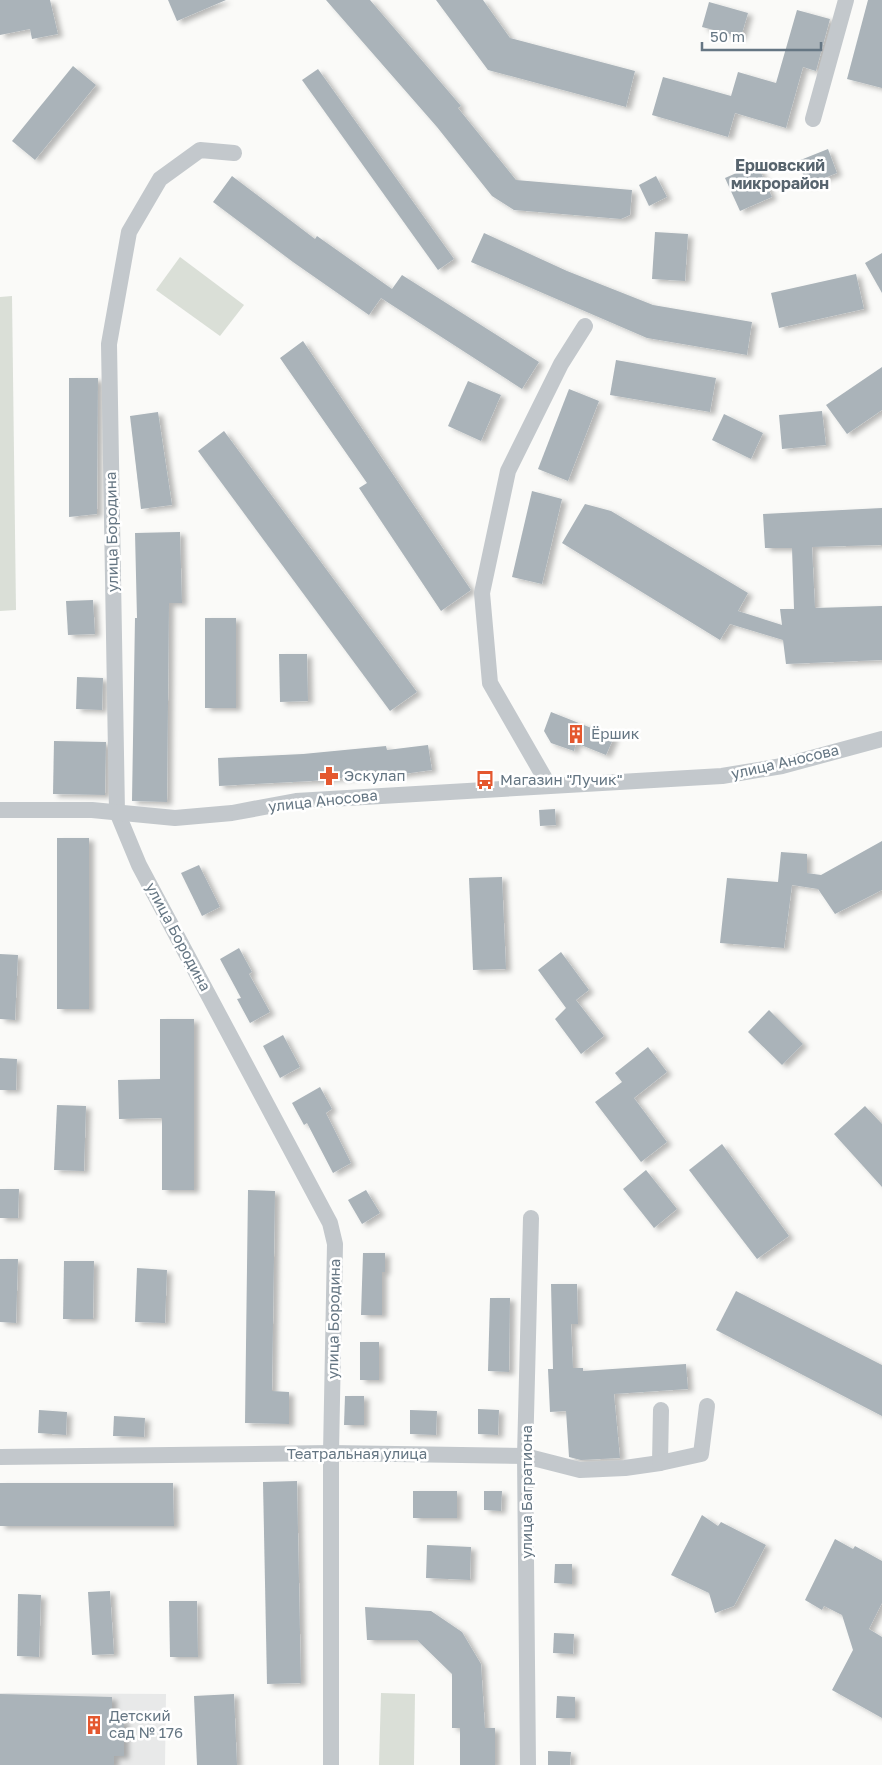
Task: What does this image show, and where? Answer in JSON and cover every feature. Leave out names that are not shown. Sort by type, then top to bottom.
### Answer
[{"type":"street","points":[[813,120],[846,0]]},
{"type":"street","name":"улица Бородина","points":[[234,152],[200,150],[160,179],[129,232],[127,241],[109,344],[117,812],[139,865],[330,1223],[335,1244],[331,1453],[331,1765]]},
{"type":"street","points":[[548,784],[490,683],[482,593],[508,471],[561,364],[585,326]]},
{"type":"street","name":"улица Аносова","points":[[0,810],[117,812],[175,818],[210,816],[296,801],[548,784],[722,776],[782,766],[882,739]]},
{"type":"street","name":"улица Багратиона","points":[[528,1765],[525,1456],[530,1218]]},
{"type":"street","name":"Театральная улица","points":[[0,1457],[331,1453],[525,1456],[580,1470],[625,1468],[701,1454],[706,1406]]},
{"type":"street","points":[[660,1463],[661,1410]]},
{"type":"shaded area","points":[[180,257],[244,305],[220,336],[156,290]]},
{"type":"shaded area","points":[[12,296],[16,610],[0,611],[0,297]]},
{"type":"shaded area","name":"Детский сад № 176","points":[[0,1693],[166,1694],[165,1765],[0,1765]]},
{"type":"shaded area","points":[[381,1693],[415,1694],[414,1765],[379,1765]]},
{"type":"building","points":[[0,0],[50,0],[58,34],[32,39],[30,29],[0,35]]},
{"type":"building","points":[[168,0],[226,0],[177,21]]},
{"type":"building","points":[[326,0],[370,0],[461,106],[458,108],[516,180],[632,190],[630,215],[621,219],[514,210],[492,196],[437,127]]},
{"type":"building","points":[[436,0],[483,0],[510,38],[635,71],[626,107],[488,70]]},
{"type":"building","points":[[868,0],[882,0],[882,88],[847,79]]},
{"type":"building","points":[[709,2],[748,13],[741,37],[702,27]]},
{"type":"building","points":[[797,10],[830,19],[816,71],[803,67],[786,128],[735,113],[728,137],[652,115],[663,77],[731,96],[738,72],[776,83]]},
{"type":"building","points":[[73,66],[96,85],[35,160],[12,141]]},
{"type":"building","points":[[318,69],[454,259],[438,270],[302,80]]},
{"type":"building","points":[[828,149],[837,173],[807,185],[798,161]]},
{"type":"building","points":[[757,164],[772,197],[740,211],[725,178]]},
{"type":"building","points":[[232,176],[315,239],[317,236],[392,289],[402,275],[539,362],[522,389],[381,298],[369,315],[293,262],[213,202]]},
{"type":"building","points":[[656,176],[667,197],[649,206],[639,185]]},
{"type":"building","points":[[655,232],[688,234],[685,281],[652,279]]},
{"type":"building","points":[[484,233],[567,271],[653,305],[752,322],[747,355],[647,338],[471,262]]},
{"type":"building","points":[[882,253],[882,293],[865,263]]},
{"type":"building","points":[[856,274],[864,309],[779,328],[771,293]]},
{"type":"building","points":[[303,341],[471,590],[441,611],[359,488],[367,483],[280,358]]},
{"type":"building","points":[[616,360],[716,378],[710,412],[610,395]]},
{"type":"building","points":[[882,367],[882,410],[847,434],[826,405]]},
{"type":"building","points":[[69,378],[98,378],[97,514],[69,517]]},
{"type":"building","points":[[468,381],[501,395],[481,441],[448,426]]},
{"type":"building","points":[[569,389],[599,401],[568,481],[538,469]]},
{"type":"building","points":[[822,411],[826,445],[782,449],[779,415]]},
{"type":"building","points":[[158,412],[172,505],[141,509],[130,416]]},
{"type":"building","points":[[724,414],[763,433],[751,459],[712,440]]},
{"type":"building","points":[[224,431],[417,692],[390,711],[198,451]]},
{"type":"building","points":[[532,491],[562,499],[542,584],[512,577]]},
{"type":"building","points":[[585,504],[611,511],[748,593],[738,611],[782,625],[780,609],[794,609],[792,548],[765,548],[763,514],[882,508],[882,545],[812,547],[815,608],[882,606],[882,660],[786,664],[783,640],[730,624],[720,640],[562,543]]},
{"type":"building","points":[[180,532],[182,603],[169,603],[167,802],[132,801],[135,618],[137,618],[135,533]]},
{"type":"building","points":[[93,600],[95,634],[68,635],[66,601]]},
{"type":"building","points":[[205,618],[236,618],[236,708],[205,708]]},
{"type":"building","points":[[279,654],[307,654],[308,701],[280,702]]},
{"type":"building","points":[[77,677],[103,678],[102,710],[76,709]]},
{"type":"building","name":"Ёршик","points":[[551,712],[614,737],[606,755],[576,743],[574,751],[551,743],[544,731]]},
{"type":"building","points":[[54,741],[106,742],[105,795],[53,794]]},
{"type":"building","points":[[428,745],[432,770],[382,777],[381,774],[312,781],[219,786],[218,758],[303,754],[386,746],[387,750]]},
{"type":"building","points":[[555,809],[556,825],[540,826],[539,810]]},
{"type":"building","points":[[57,838],[89,838],[89,1009],[57,1009]]},
{"type":"building","points":[[882,841],[882,890],[835,914],[818,889],[792,885],[784,948],[720,943],[727,878],[778,882],[781,852],[807,854],[807,873],[821,875]]},
{"type":"building","points":[[199,865],[220,907],[202,916],[181,873]]},
{"type":"building","points":[[502,877],[506,969],[473,970],[469,878]]},
{"type":"building","points":[[239,948],[252,972],[249,974],[270,1012],[250,1023],[237,999],[241,998],[220,959]]},
{"type":"building","points":[[561,952],[589,990],[576,1000],[604,1036],[581,1054],[555,1019],[566,1008],[538,970]]},
{"type":"building","points":[[0,954],[18,955],[15,1020],[0,1019]]},
{"type":"building","points":[[769,1010],[803,1044],[782,1065],[748,1032]]},
{"type":"building","points":[[160,1019],[194,1019],[194,1190],[162,1190],[162,1118],[119,1119],[118,1080],[160,1079]]},
{"type":"building","points":[[283,1035],[300,1067],[280,1078],[263,1046]]},
{"type":"building","points":[[648,1047],[667,1072],[634,1098],[667,1142],[641,1162],[595,1102],[622,1082],[615,1073]]},
{"type":"building","points":[[0,1058],[17,1059],[16,1090],[0,1090]]},
{"type":"building","points":[[320,1087],[332,1109],[326,1113],[351,1163],[333,1173],[307,1123],[304,1125],[292,1103]]},
{"type":"building","points":[[57,1105],[86,1106],[84,1171],[54,1170]]},
{"type":"building","points":[[865,1106],[882,1124],[882,1187],[834,1134]]},
{"type":"building","points":[[722,1144],[789,1236],[757,1259],[689,1170]]},
{"type":"building","points":[[646,1170],[677,1209],[654,1228],[623,1189]]},
{"type":"building","points":[[0,1189],[19,1189],[18,1218],[0,1218]]},
{"type":"building","points":[[248,1190],[275,1191],[272,1391],[289,1392],[289,1424],[245,1423]]},
{"type":"building","points":[[366,1190],[380,1213],[362,1224],[348,1200]]},
{"type":"building","points":[[363,1253],[385,1253],[385,1272],[382,1272],[382,1315],[361,1315]]},
{"type":"building","points":[[0,1259],[18,1259],[16,1323],[0,1322]]},
{"type":"building","points":[[64,1261],[94,1261],[93,1319],[63,1319]]},
{"type":"building","points":[[137,1268],[167,1270],[165,1323],[135,1322]]},
{"type":"building","points":[[551,1284],[577,1284],[578,1324],[571,1324],[573,1368],[583,1368],[583,1371],[686,1364],[688,1389],[614,1394],[620,1458],[581,1460],[569,1457],[566,1411],[550,1412],[548,1369],[553,1369]]},
{"type":"building","points":[[736,1291],[882,1365],[882,1416],[716,1330]]},
{"type":"building","points":[[490,1298],[510,1298],[509,1372],[488,1371]]},
{"type":"building","points":[[360,1342],[379,1342],[379,1380],[360,1380]]},
{"type":"building","points":[[345,1396],[364,1396],[364,1425],[344,1425]]},
{"type":"building","points":[[478,1409],[499,1410],[498,1435],[478,1434]]},
{"type":"building","points":[[39,1410],[67,1412],[66,1435],[38,1433]]},
{"type":"building","points":[[410,1410],[437,1411],[436,1435],[410,1434]]},
{"type":"building","points":[[114,1416],[145,1418],[144,1437],[113,1436]]},
{"type":"building","points":[[297,1481],[301,1683],[267,1684],[263,1482]]},
{"type":"building","points":[[0,1483],[173,1483],[174,1526],[0,1526]]},
{"type":"building","points":[[413,1491],[457,1491],[457,1518],[413,1518]]},
{"type":"building","points":[[484,1491],[502,1491],[501,1511],[484,1510]]},
{"type":"building","points":[[702,1515],[718,1526],[721,1522],[766,1545],[734,1606],[715,1613],[709,1593],[671,1575]]},
{"type":"building","points":[[835,1539],[853,1549],[855,1546],[882,1561],[882,1603],[869,1629],[882,1637],[882,1718],[832,1690],[853,1650],[842,1615],[824,1606],[822,1610],[805,1600]]},
{"type":"building","points":[[427,1545],[471,1547],[470,1580],[426,1578]]},
{"type":"building","points":[[555,1564],[572,1564],[572,1584],[554,1583]]},
{"type":"building","points":[[110,1591],[114,1654],[92,1655],[88,1592]]},
{"type":"building","points":[[18,1594],[41,1595],[39,1657],[17,1656]]},
{"type":"building","points":[[169,1601],[197,1601],[198,1657],[170,1657]]},
{"type":"building","points":[[365,1607],[431,1611],[462,1632],[481,1664],[485,1728],[495,1728],[495,1765],[460,1765],[460,1728],[452,1728],[452,1674],[417,1640],[367,1640]]},
{"type":"building","points":[[554,1633],[574,1634],[573,1654],[553,1653]]},
{"type":"building","name":"Детский сад № 176","points":[[0,1694],[112,1697],[112,1719],[124,1720],[124,1756],[114,1756],[114,1765],[0,1765]]},
{"type":"building","points":[[234,1694],[237,1765],[197,1765],[194,1696]]},
{"type":"building","points":[[557,1696],[575,1697],[575,1718],[556,1718]]},
{"type":"building","points":[[548,1751],[571,1752],[570,1765],[548,1765]]},
{"type":"place","name":"Ёршик","points":[[576,734]]},
{"type":"place","name":"Эскулап","points":[[329,776]]},
{"type":"place","name":"Магазин \"Лучик\"","points":[[485,780]]},
{"type":"place","name":"Детский сад № 176","points":[[94,1725]]},
{"type":"district","name":"Ершовский микрорайон","points":[[780,174]]}]
